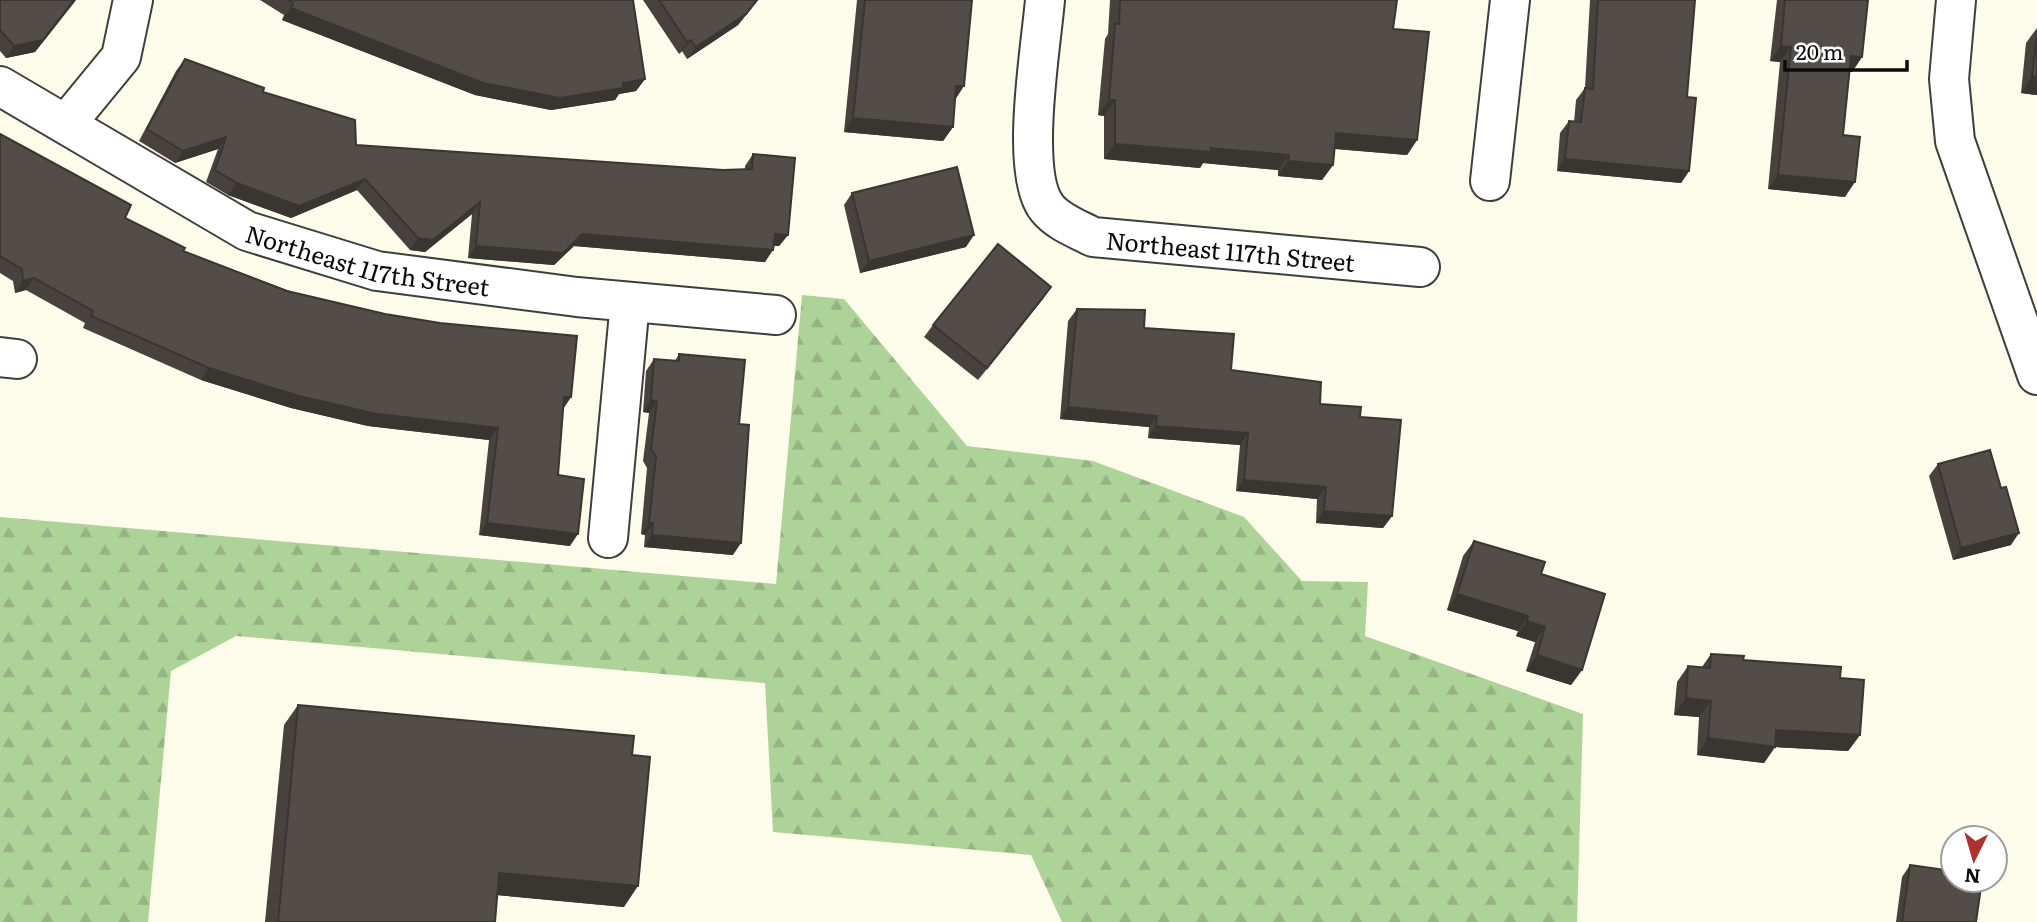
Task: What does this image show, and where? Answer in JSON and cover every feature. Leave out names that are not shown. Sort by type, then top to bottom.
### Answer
[{"type":"street","points":[[66,124],[121,57],[133,0]]},
{"type":"street","name":"Northeast 117th Street","points":[[1045,0],[1032,155],[1037,191],[1048,209],[1093,237],[1420,267]]},
{"type":"street","points":[[1490,181],[1510,0]]},
{"type":"street","points":[[1956,0],[1949,79],[1955,141],[2037,375]]},
{"type":"street","name":"Northeast 117th Street","points":[[0,86],[247,231],[377,271],[630,302],[776,314]]},
{"type":"street","points":[[608,538],[630,302]]},
{"type":"green space","points":[[802,295],[844,299],[967,446],[1093,461],[1244,517],[1302,581],[1368,582],[1365,636],[1583,714],[1577,922],[1062,922],[1031,855],[773,832],[765,683],[236,636],[171,671],[148,922],[0,922],[0,517],[776,584]]},
{"type":"building","points":[[0,0],[74,0],[43,40],[14,46],[0,30]]},
{"type":"building","points":[[288,0],[633,0],[645,79],[623,83],[623,88],[560,98],[483,83],[291,8],[293,3]]},
{"type":"building","points":[[659,0],[757,0],[746,14],[696,47],[691,40],[687,42]]},
{"type":"building","points":[[865,0],[972,0],[964,86],[956,86],[953,127],[853,118]]},
{"type":"building","points":[[1120,0],[1397,0],[1393,29],[1429,32],[1417,140],[1336,133],[1333,165],[1288,161],[1289,155],[1115,144],[1115,100],[1109,100],[1115,24],[1119,24]]},
{"type":"building","points":[[1598,0],[1695,0],[1687,97],[1696,98],[1689,171],[1565,159],[1569,121],[1581,122],[1585,88],[1593,89]]},
{"type":"building","points":[[1785,0],[1868,0],[1862,57],[1851,56],[1843,135],[1860,137],[1855,182],[1778,175],[1791,47],[1781,46]]},
{"type":"building","points":[[2037,35],[2037,77],[2032,76]]},
{"type":"building","points":[[185,59],[264,88],[263,92],[355,120],[356,145],[723,170],[752,169],[753,154],[795,158],[788,235],[775,234],[773,250],[582,234],[563,253],[476,246],[480,202],[433,240],[418,238],[365,179],[299,206],[237,183],[215,170],[226,137],[183,151],[147,129]]},
{"type":"building","points":[[0,134],[131,205],[125,218],[185,248],[183,251],[287,291],[385,314],[440,323],[577,336],[571,397],[564,397],[558,475],[584,479],[578,534],[487,523],[498,428],[377,414],[299,396],[209,368],[91,316],[93,311],[34,278],[23,281],[22,269],[0,256]]},
{"type":"building","points":[[957,167],[974,235],[869,261],[852,193]]},
{"type":"building","points":[[998,244],[1051,287],[987,368],[933,325]]},
{"type":"building","points":[[1077,309],[1145,310],[1144,328],[1234,334],[1231,370],[1321,382],[1320,404],[1361,407],[1360,417],[1401,420],[1392,516],[1324,511],[1326,487],[1244,480],[1248,433],[1156,426],[1157,416],[1068,407]]},
{"type":"building","points":[[679,354],[745,360],[739,424],[749,425],[741,543],[652,535],[653,523],[649,523],[656,456],[651,449],[657,401],[651,400],[654,359],[679,361]]},
{"type":"building","points":[[1990,450],[2001,488],[2006,487],[2019,533],[1961,548],[1938,464]]},
{"type":"building","points":[[1474,541],[1545,562],[1541,574],[1605,594],[1582,670],[1537,655],[1545,627],[1527,621],[1528,616],[1457,594]]},
{"type":"building","points":[[1711,654],[1744,656],[1743,660],[1841,667],[1840,678],[1864,680],[1860,735],[1776,730],[1775,747],[1708,738],[1711,701],[1686,698],[1688,666],[1710,668]]},
{"type":"building","points":[[298,705],[634,736],[632,755],[650,757],[638,886],[499,873],[495,922],[278,922]]},
{"type":"building","points":[[1910,865],[1939,869],[1939,894],[1980,894],[1976,922],[1902,922]]}]
